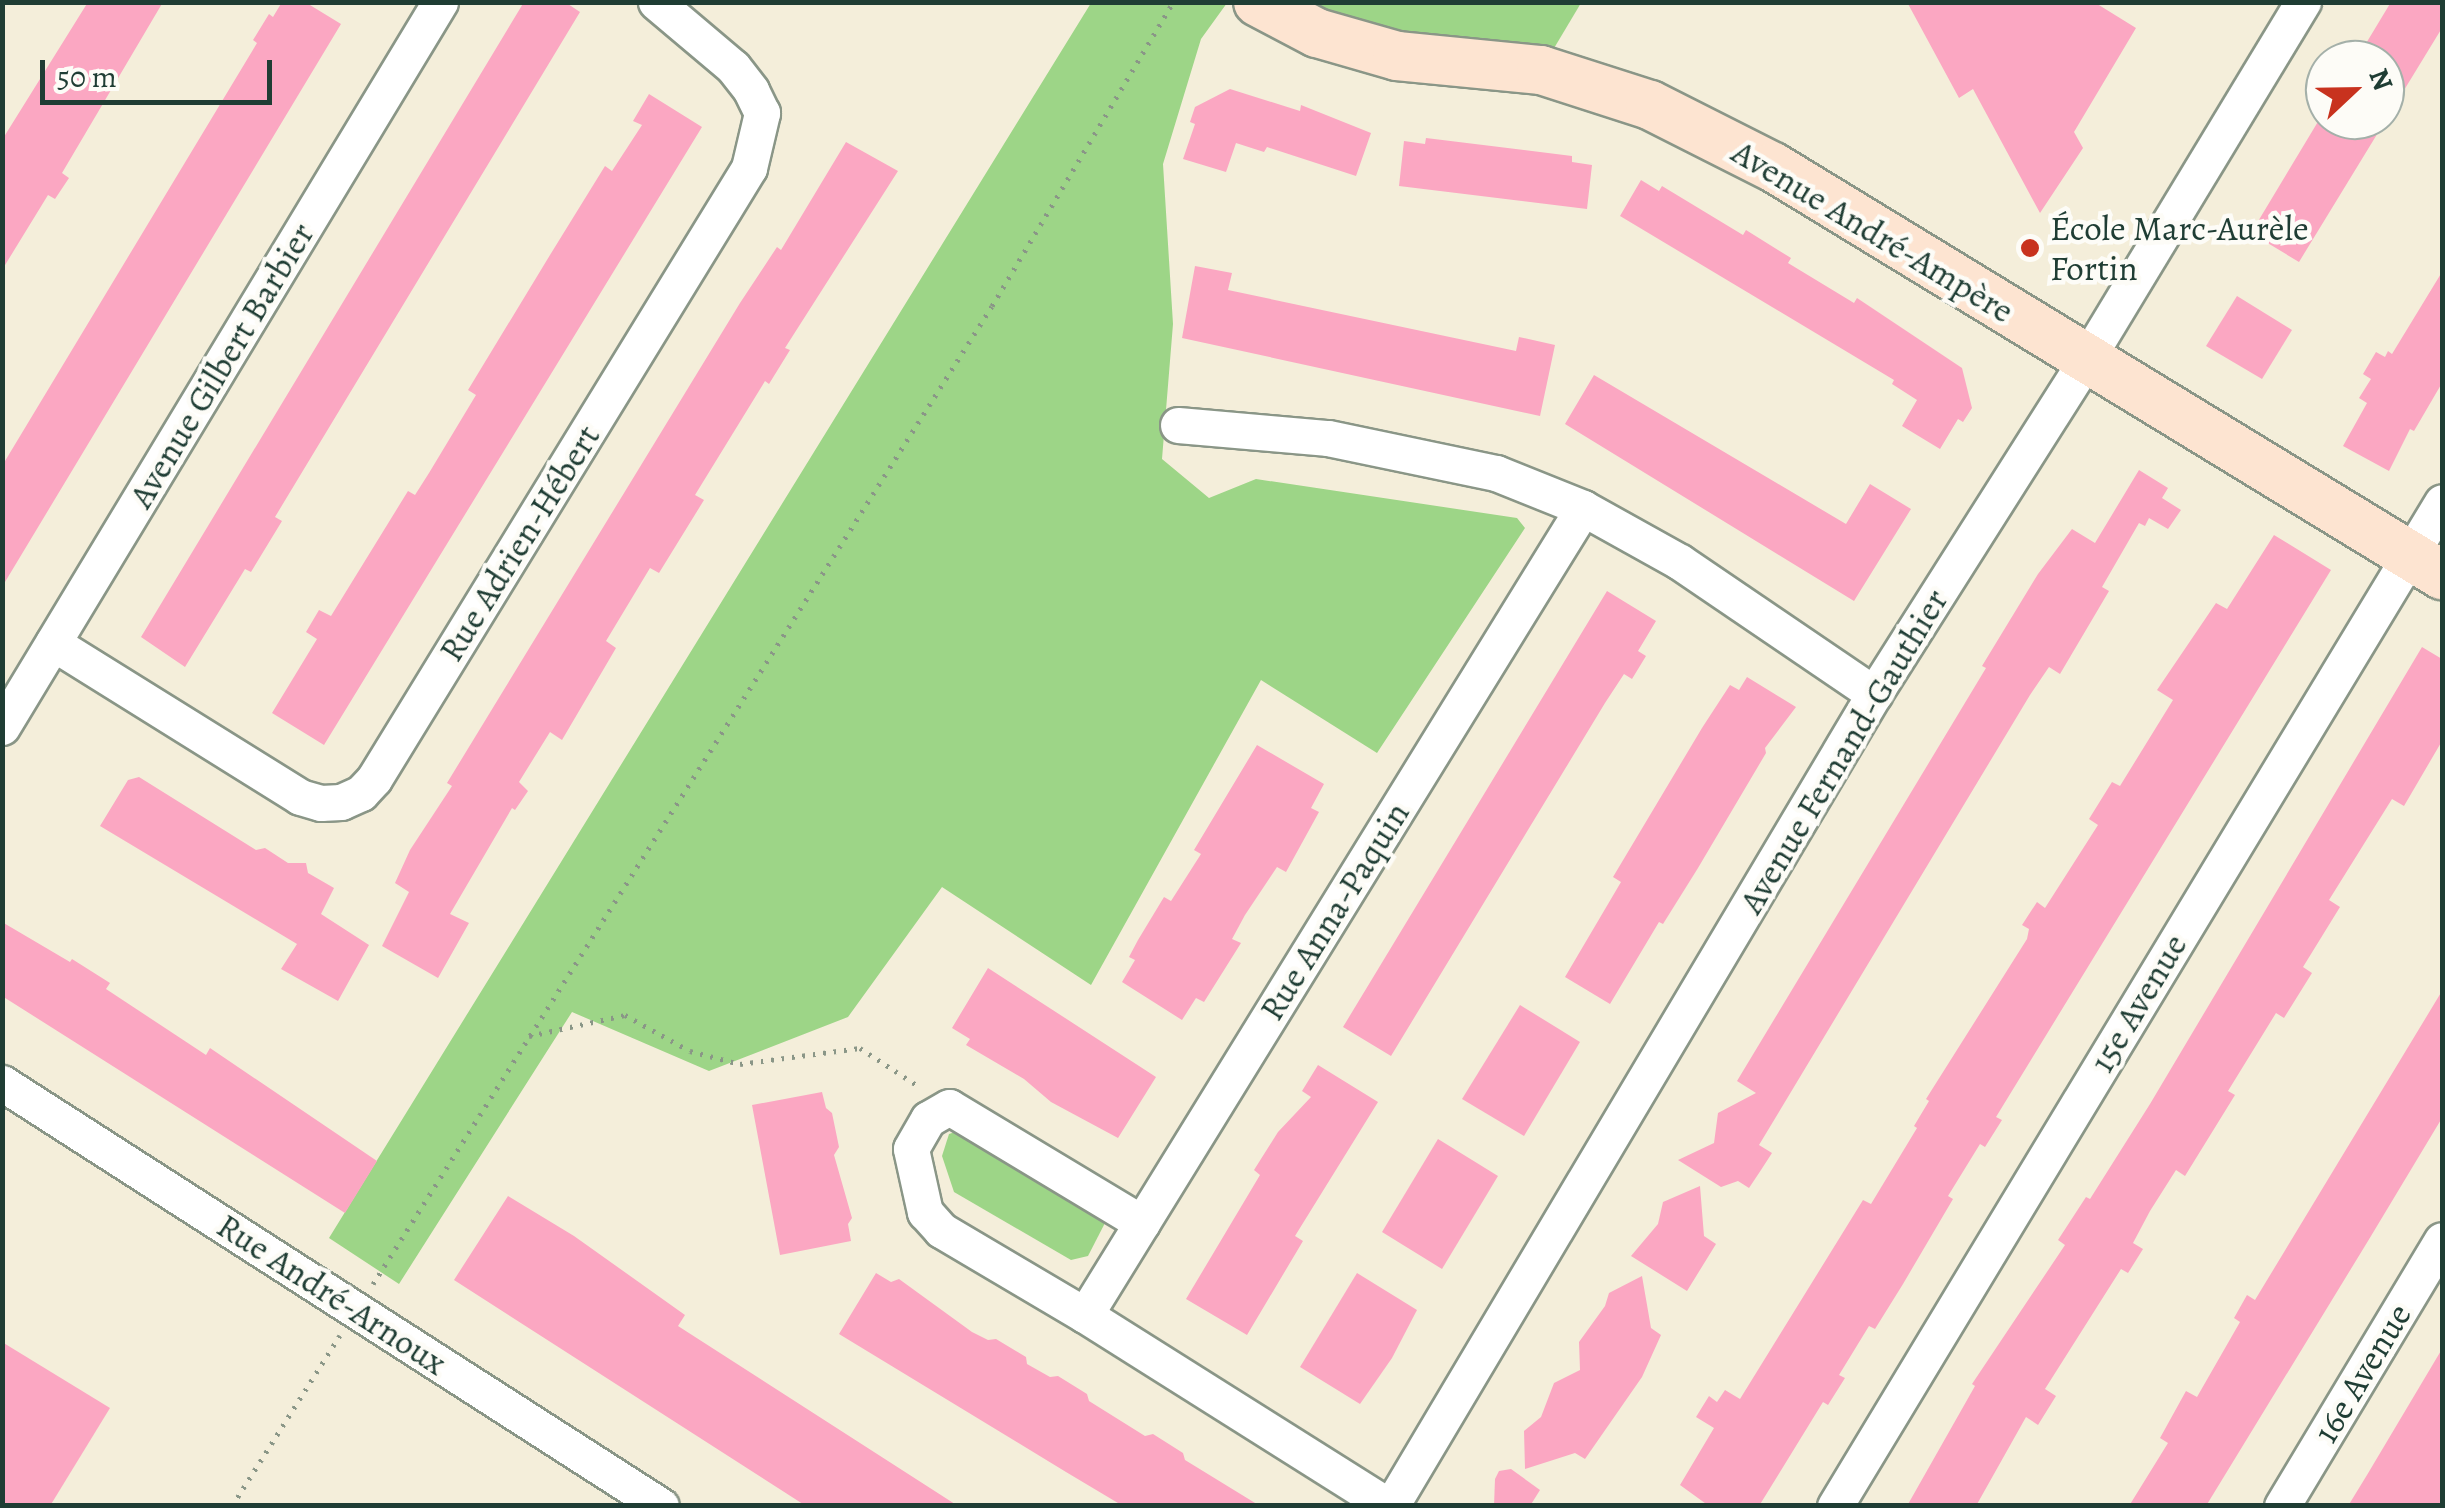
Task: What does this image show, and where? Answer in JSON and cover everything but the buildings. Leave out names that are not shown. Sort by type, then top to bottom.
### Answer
[{"type":"street","name":"Avenue Gilbert Barbier","points":[[2,727],[440,2]]},
{"type":"street","name":"Rue Adrien-Hébert","points":[[53,643],[300,798],[321,804],[341,802],[360,793],[374,779],[749,168],[762,113],[751,90],[732,67],[656,2]]},
{"type":"street","name":"Avenue André-Ampère","points":[[1258,2],[1317,33],[1397,56],[1541,70],[1650,104],[1773,167],[2426,565]]},
{"type":"street","name":"Avenue Fernand-Gauthier","points":[[1390,1506],[1874,694],[2086,360],[2303,2]]},
{"type":"street","points":[[1178,425],[1328,438],[1496,473],[1582,508],[1680,562],[1874,694]]},
{"type":"street","name":"15e Avenue","points":[[1835,1506],[2426,565],[2442,502]]},
{"type":"street","name":"Rue Anna-Paquin","points":[[1086,1314],[1582,508]]},
{"type":"street","name":"Rue André-Arnoux","points":[[2,1084],[661,1506]]},
{"type":"street","points":[[1142,1223],[950,1106],[928,1119],[910,1148],[925,1212],[941,1230],[1086,1314],[1390,1506]]},
{"type":"street","name":"16e Avenue","points":[[2282,1506],[2442,1240]]},
{"type":"path","points":[[232,1506],[992,306],[1173,2]]},
{"type":"path","points":[[530,1036],[624,1016],[690,1052],[740,1064],[860,1048],[950,1106]]},
{"type":"green space","points":[[1091,3],[1227,3],[1201,39],[1163,164],[1173,324],[1162,459],[1209,498],[1256,479],[1517,518],[1525,528],[1377,753],[1261,680],[1091,985],[942,887],[848,1017],[709,1071],[572,1012],[399,1284],[329,1238]]},
{"type":"green space","points":[[1258,3],[1581,3],[1541,70]]},
{"type":"green space","points":[[964,1129],[1106,1221],[1088,1256],[1071,1260],[954,1192],[942,1156],[949,1134]]},
{"type":"place","name":"École Marc-Aurèle Fortin","points":[[2030,248]]}]
